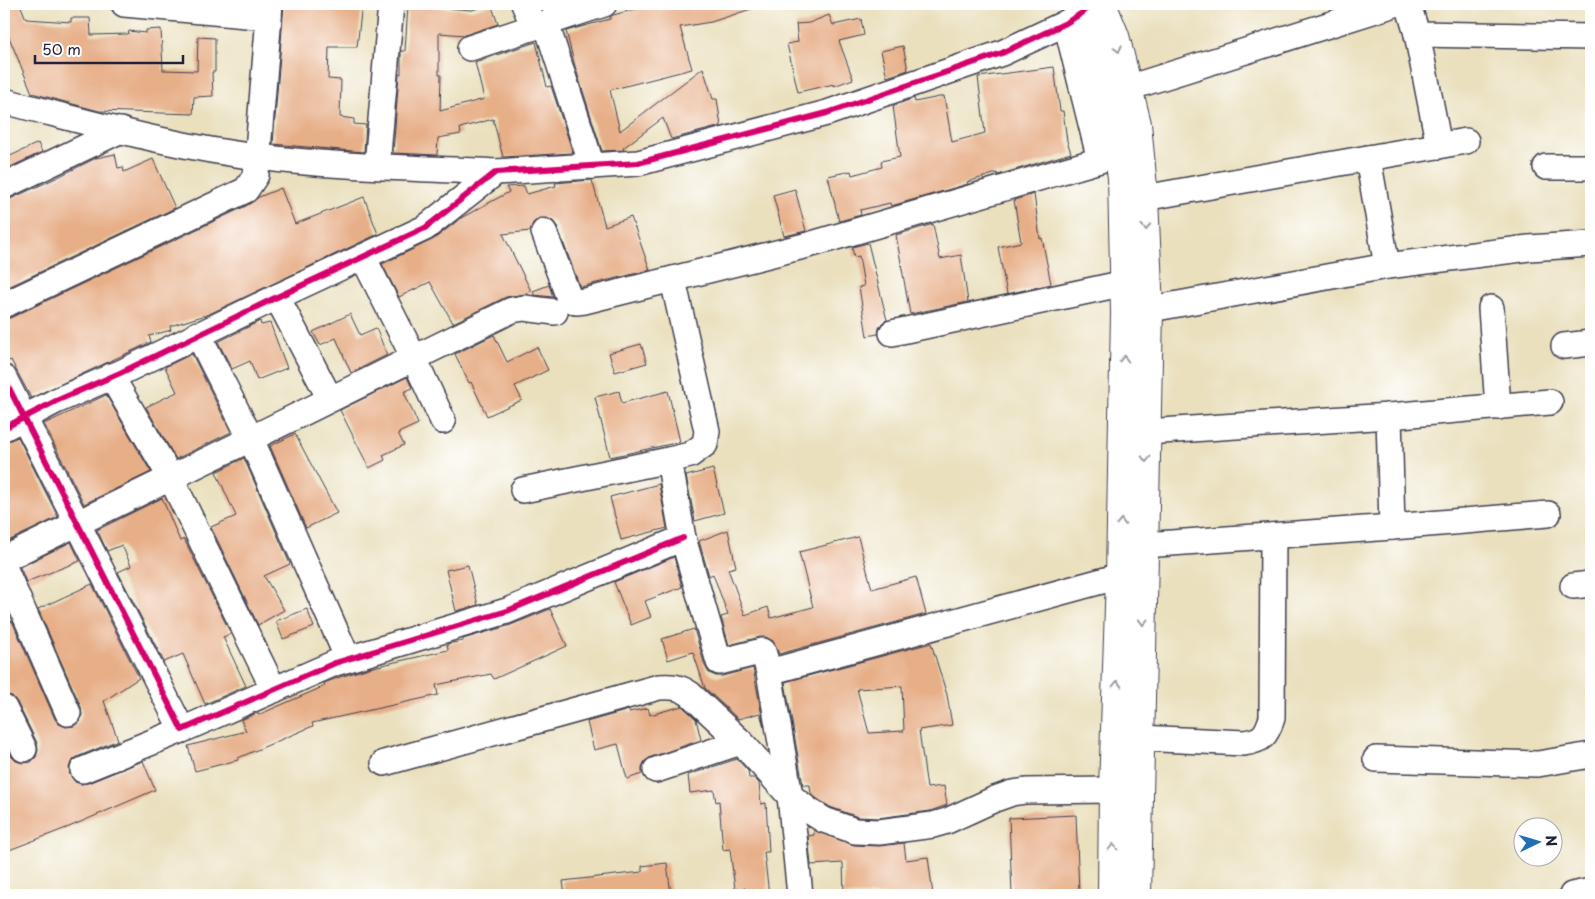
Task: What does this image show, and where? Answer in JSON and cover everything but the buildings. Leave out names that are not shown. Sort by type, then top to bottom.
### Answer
[{"type":"main road","points":[[1084,9],[1115,36],[1137,124],[1120,155]]},
{"type":"main road","points":[[1084,9],[1109,98],[1120,155],[1125,283],[1137,312],[1146,432],[1136,564],[1113,790],[1112,895]]},
{"type":"main road","points":[[1120,155],[1144,198],[1137,312],[1136,564],[1140,738],[1137,895]]},
{"type":"street","points":[[4,305],[246,190],[256,175],[269,10],[124,4]]},
{"type":"street","points":[[377,166],[391,4]]},
{"type":"street","points":[[524,4],[540,25],[592,166]]},
{"type":"street","points":[[470,48],[604,4]]},
{"type":"street","points":[[1128,88],[1395,4]]},
{"type":"street","points":[[1408,4],[1439,146]]},
{"type":"street","points":[[9,109],[121,130],[175,144],[257,157],[346,165],[496,172],[638,163],[827,113],[1002,53],[1084,9]]},
{"type":"street","points":[[1416,34],[1591,37]]},
{"type":"street","points":[[4,186],[121,130]]},
{"type":"street","points":[[1144,198],[1466,141]]},
{"type":"street","points":[[544,232],[569,298],[576,302],[585,301],[812,244],[1120,155]]},
{"type":"street","points":[[1368,158],[1387,266]]},
{"type":"street","points":[[1546,167],[1591,167]]},
{"type":"street","points":[[14,422],[363,256],[426,228],[496,172]]},
{"type":"street","points":[[1137,312],[1387,266],[1529,248],[1591,244]]},
{"type":"street","points":[[363,256],[443,421]]},
{"type":"street","points":[[523,490],[669,460],[690,454],[705,444],[707,431],[673,280]]},
{"type":"street","points":[[892,333],[1125,283]]},
{"type":"street","points":[[277,297],[330,399]]},
{"type":"street","points":[[4,559],[512,310],[524,308],[555,312]]},
{"type":"street","points":[[1491,308],[1498,407]]},
{"type":"street","points":[[198,334],[250,439],[348,659]]},
{"type":"street","points":[[1564,346],[1591,344]]},
{"type":"street","points":[[111,376],[171,478],[274,690]]},
{"type":"street","points":[[4,378],[14,422],[78,524],[182,730]]},
{"type":"street","points":[[1146,432],[1389,416],[1550,402]]},
{"type":"street","points":[[1389,416],[1392,527]]},
{"type":"street","points":[[669,460],[683,538],[719,662],[763,650],[770,672],[790,796],[800,895]]},
{"type":"street","points":[[770,672],[1136,564],[1273,536],[1548,514]]},
{"type":"street","points":[[1140,738],[1244,743],[1259,740],[1268,731],[1272,718],[1273,536]]},
{"type":"street","points":[[83,770],[182,730],[335,663],[507,611],[683,538]]},
{"type":"street","points":[[4,567],[68,713]]},
{"type":"street","points":[[384,763],[659,687],[672,686],[681,688],[690,694],[741,742],[790,796],[824,820],[854,831],[879,832],[946,822],[1012,793],[1026,791],[1113,790]]},
{"type":"street","points":[[4,708],[24,749]]},
{"type":"street","points":[[656,770],[741,742]]},
{"type":"street","points":[[1376,759],[1538,764],[1591,755]]},
{"type":"street","points":[[1572,895],[1591,891]]},
{"type":"cycle path","points":[[4,428],[56,401],[120,373],[425,228],[496,172],[638,163],[827,113],[1002,53],[1066,23],[1092,4]]},
{"type":"cycle path","points":[[4,378],[182,730],[335,663],[507,611],[683,538]]}]
